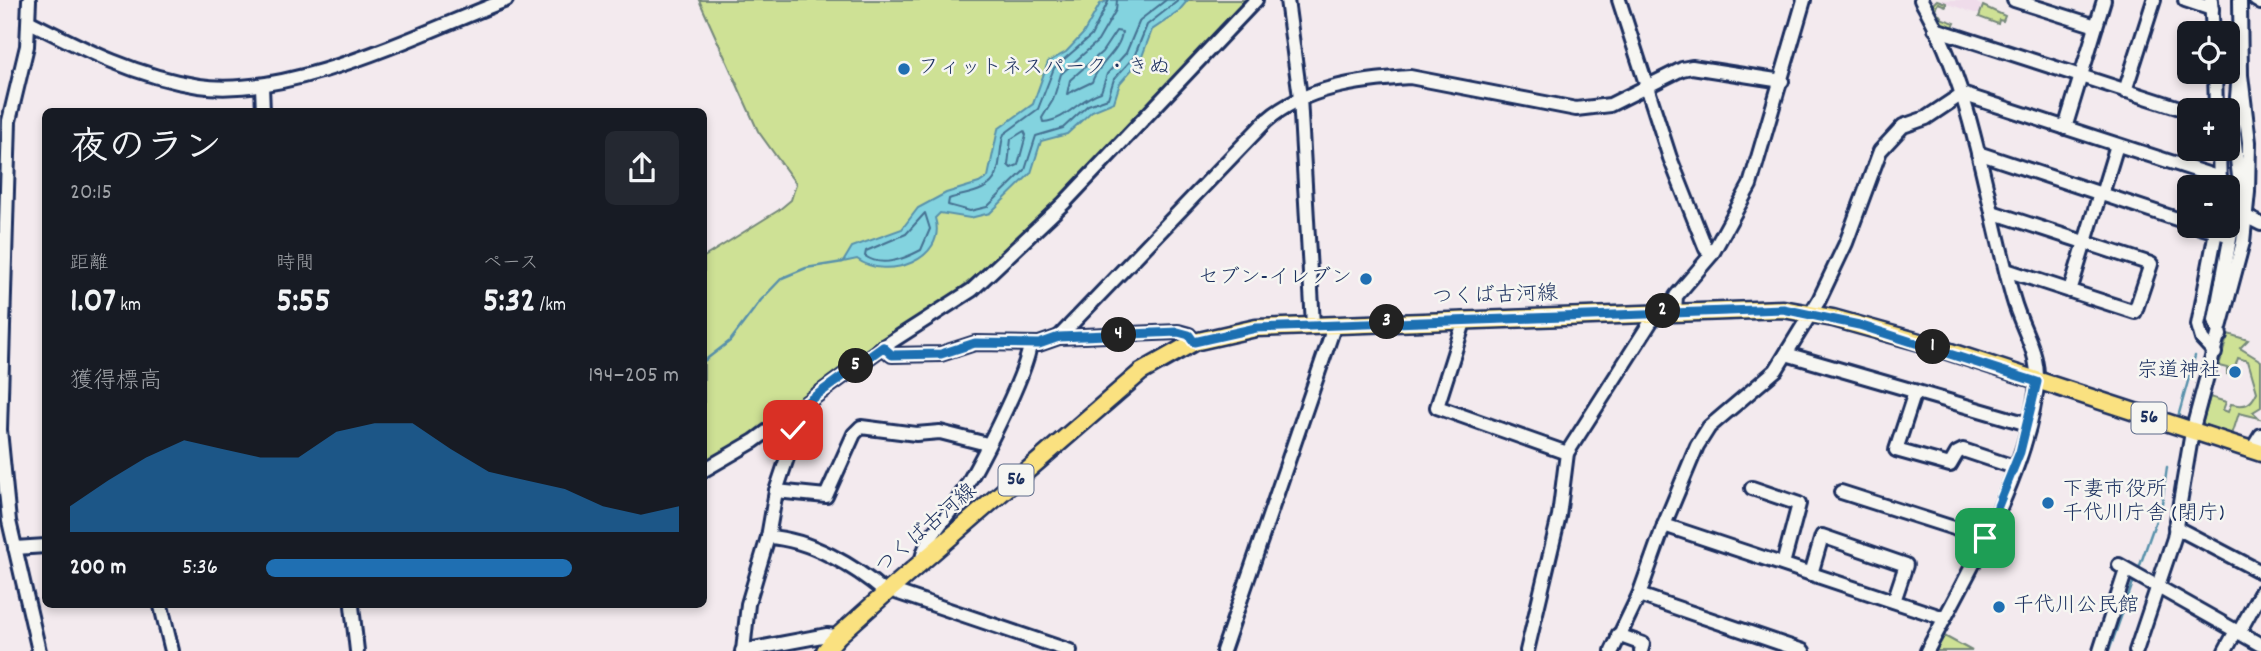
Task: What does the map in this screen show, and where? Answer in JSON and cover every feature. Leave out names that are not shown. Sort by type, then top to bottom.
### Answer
[{"type":"main road","name":"つくば古河線","points":[[825,651],[838,636],[1141,372],[1194,342],[1239,330],[1763,308],[1810,313],[1923,343],[2256,452]]},
{"type":"street","points":[[29,0],[30,22],[9,121],[0,430],[15,548],[39,651]]},
{"type":"street","points":[[30,22],[104,59],[144,74],[201,86],[262,86],[319,72],[506,0]]},
{"type":"street","points":[[707,468],[788,416],[989,275],[1064,203],[1256,0]]},
{"type":"street","points":[[1287,0],[1300,97],[1312,325]]},
{"type":"street","points":[[1619,0],[1678,179],[1706,249],[1712,254]]},
{"type":"street","points":[[1675,311],[1676,296],[1712,254],[1751,185],[1804,0]]},
{"type":"street","points":[[2014,0],[2096,26]]},
{"type":"street","points":[[2065,128],[2104,0]]},
{"type":"street","points":[[2125,91],[2154,0]]},
{"type":"street","points":[[2185,0],[2211,4]]},
{"type":"street","points":[[2237,98],[2241,75],[2240,0]]},
{"type":"street","points":[[2256,0],[2261,3]]},
{"type":"street","points":[[1923,1],[1962,94],[2013,301],[2036,355],[2037,382],[2028,424],[2014,467],[1985,538],[1927,651]]},
{"type":"street","points":[[1935,29],[2177,107]]},
{"type":"street","points":[[1059,337],[1266,121],[1300,97],[1383,79],[1410,77],[1576,109],[1610,105],[1692,67],[1782,81]]},
{"type":"street","points":[[2240,194],[2255,142],[2241,75]]},
{"type":"street","points":[[262,86],[263,108]]},
{"type":"street","points":[[1962,94],[2198,175]]},
{"type":"street","points":[[1612,651],[1639,595],[1664,525],[1709,426],[1776,370],[1786,354],[1846,243],[1884,146],[1903,126],[1926,118],[1962,94]]},
{"type":"street","points":[[2070,291],[2117,145]]},
{"type":"street","points":[[1978,153],[2177,219]]},
{"type":"street","points":[[2136,651],[2159,588],[2175,527],[2192,432],[2221,335],[2247,217],[2244,176],[2239,161]]},
{"type":"street","points":[[1992,212],[2151,264],[2135,312],[2006,270]]},
{"type":"street","points":[[2247,217],[2261,224]]},
{"type":"street","points":[[2215,238],[2198,325],[2202,340],[2215,353]]},
{"type":"street","points":[[2221,335],[2215,320],[2231,238]]},
{"type":"street","points":[[1527,651],[1559,516],[1567,453],[1657,312]]},
{"type":"street","points":[[1465,319],[1437,407],[1567,453]]},
{"type":"street","points":[[1223,651],[1335,324]]},
{"type":"street","points":[[883,347],[892,355],[941,354],[975,343],[1030,344],[1059,337],[1178,332],[1189,335],[1194,342]]},
{"type":"street","points":[[922,564],[925,546],[963,491],[987,444],[1024,367],[1030,344]]},
{"type":"street","points":[[1786,354],[2028,424]]},
{"type":"street","points":[[1915,392],[1896,450],[1950,465],[1957,453],[1964,450],[2014,467]]},
{"type":"street","points":[[788,416],[794,437],[776,491],[768,537],[748,604],[747,650],[827,635],[838,636]]},
{"type":"street","points":[[776,491],[826,496],[855,434],[861,427],[916,434],[940,432],[987,444]]},
{"type":"street","points":[[2256,452],[2261,435]]},
{"type":"street","points":[[1752,488],[1799,504],[1783,564]]},
{"type":"street","points":[[1841,492],[1985,538]]},
{"type":"street","points":[[1664,525],[1944,618]]},
{"type":"street","points":[[2175,527],[2261,572]]},
{"type":"street","points":[[1811,574],[1822,536],[1906,565],[1894,601]]},
{"type":"street","points":[[768,537],[802,542],[888,592],[1070,651]]},
{"type":"street","points":[[15,548],[42,546]]},
{"type":"street","points":[[2100,651],[2122,567],[2261,645]]},
{"type":"street","points":[[2225,651],[2261,592]]},
{"type":"street","points":[[1639,595],[1784,647],[1803,651]]},
{"type":"street","points":[[161,608],[172,651]]},
{"type":"street","points":[[352,608],[357,651]]},
{"type":"street","points":[[1618,635],[1643,644],[1641,651]]},
{"type":"shaded area","points":[[1927,0],[1972,0],[1982,6],[1980,13],[1974,13],[1946,3],[1932,3],[1930,7]]},
{"type":"green space","name":"フィットネスパーク・きぬ","points":[[699,0],[1246,0],[1084,172],[967,283],[851,360],[760,428],[707,463],[707,255],[779,210],[791,200],[796,184],[758,131]]},
{"type":"green space","points":[[1937,0],[1946,3],[1946,6],[1938,3],[1935,9],[1943,19],[1955,23],[1951,31],[1941,26],[1931,6]]},
{"type":"green space","points":[[1983,6],[2005,16],[2003,21],[1999,20],[1998,24],[1979,17]]},
{"type":"green space","points":[[2228,334],[2248,340],[2240,348],[2261,361],[2261,407],[2253,412],[2259,418],[2239,413],[2232,435],[2202,424],[2210,397],[2226,402],[2223,410],[2228,412],[2231,404],[2247,404],[2257,392],[2248,361],[2238,358],[2234,370],[2229,368],[2227,375],[2227,368],[2219,366]]},
{"type":"green space","points":[[1937,632],[1972,651],[1927,651]]},
{"type":"water","points":[[1109,0],[1188,0],[1177,13],[1152,30],[1141,59],[1120,83],[1114,102],[1092,111],[1067,134],[1041,141],[1031,173],[990,213],[970,218],[940,213],[935,218],[937,233],[932,245],[924,255],[898,267],[883,268],[857,259],[843,262],[852,247],[902,229],[918,208],[946,193],[979,183],[988,177],[998,129],[1033,104],[1048,62],[1066,52],[1083,34],[1100,4]]},
{"type":"waterway","points":[[2217,0],[2218,21]]},
{"type":"waterway","points":[[2222,84],[2223,98]]},
{"type":"waterway","points":[[2225,161],[2226,175]]},
{"type":"waterway","points":[[2210,294],[2223,239]]},
{"type":"waterway","points":[[707,359],[730,341],[761,300],[782,278],[806,268],[843,262]]},
{"type":"waterway","points":[[2178,417],[2195,356]]},
{"type":"waterway","points":[[2138,571],[2162,503],[2167,467]]},
{"type":"waterway","points":[[2109,651],[2135,577]]},
{"type":"place","name":"フィットネスパーク・きぬ","points":[[904,69]]},
{"type":"place","name":"セブン-イレブン","points":[[1366,279]]},
{"type":"place","name":"宗道神社","points":[[2235,372]]},
{"type":"place","name":"下妻市役所 千代川庁舎 (閉庁)","points":[[2048,503]]},
{"type":"place","name":"千代川公民館","points":[[1999,607]]},
{"type":"route","points":[[793,430],[788,416],[883,347],[892,355],[920,355],[941,354],[975,343],[1039,344],[1059,337],[1185,332],[1194,342],[1223,333],[1256,328],[1744,308],[1783,309],[1833,318],[1923,343],[2037,382],[2020,452],[1985,538]]}]
